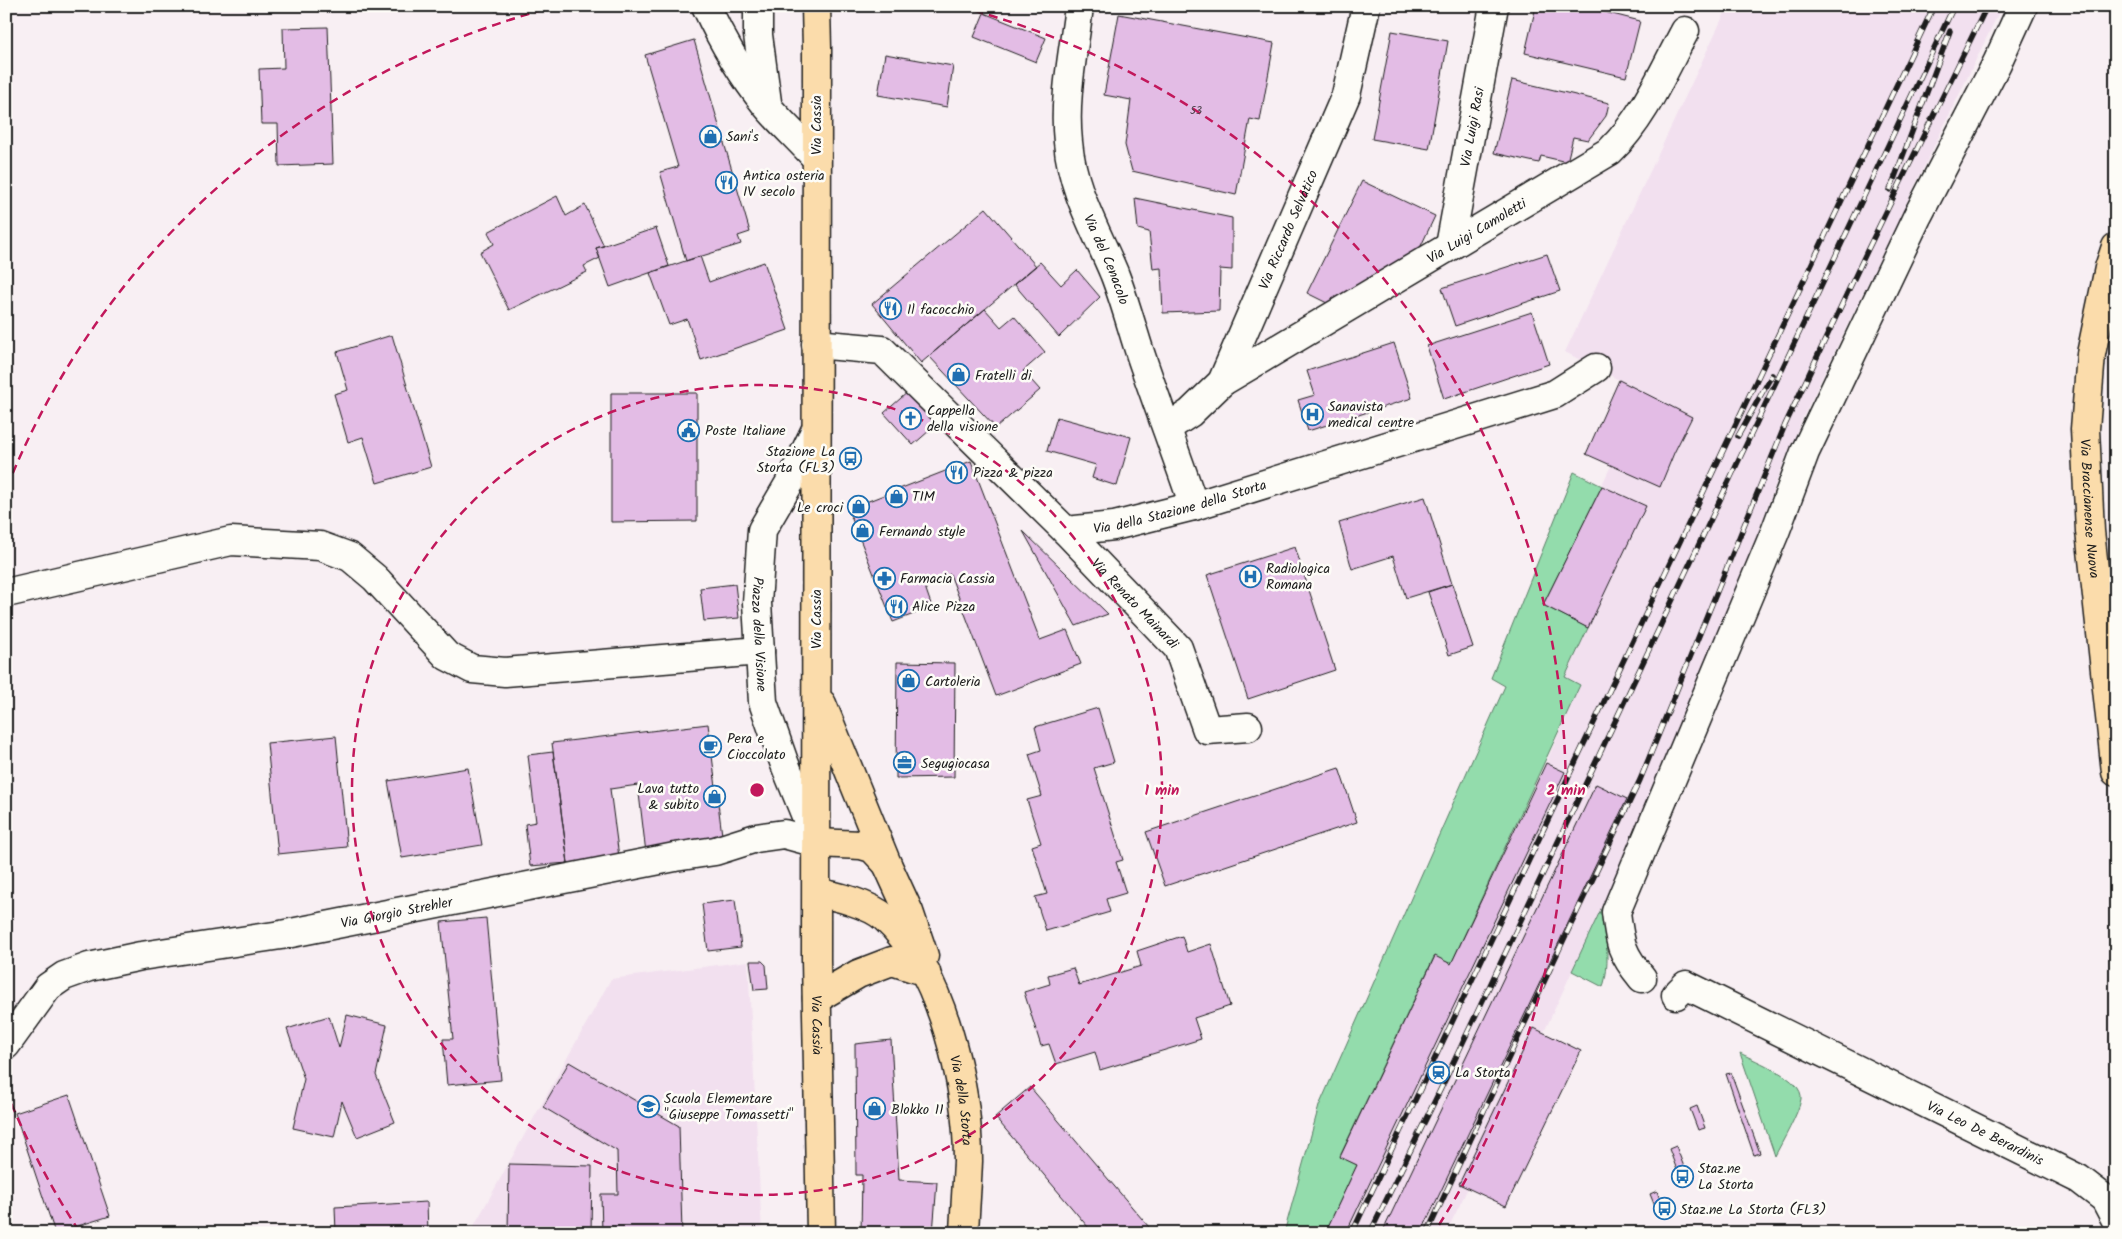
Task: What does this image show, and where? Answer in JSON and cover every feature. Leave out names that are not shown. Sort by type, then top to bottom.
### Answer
[{"type":"main road","name":"Via Cassia","points":[[816,6],[817,998],[822,1233]]},
{"type":"main road","name":"Via Braccianense Nuova","points":[[2116,247],[2109,268],[2091,354],[2084,429],[2090,531],[2116,772]]},
{"type":"main road","name":"Via della Storta","points":[[816,690],[887,864],[910,912],[924,954],[926,972]]},
{"type":"main road","name":"Via della Storta","points":[[817,843],[861,845],[872,848],[887,864]]},
{"type":"main road","name":"Via della Storta","points":[[817,893],[826,894],[861,906],[884,917],[910,947],[926,972],[951,1042],[963,1102],[968,1160],[964,1233]]},
{"type":"main road","points":[[817,998],[858,974],[892,961],[926,972]]},
{"type":"street","points":[[706,6],[718,31],[767,106],[816,158]]},
{"type":"street","points":[[758,6],[758,35],[767,106]]},
{"type":"street","name":"Via del Cenacolo","points":[[1079,6],[1066,112],[1071,161],[1086,214],[1113,273],[1194,506]]},
{"type":"street","name":"Via Riccardo Selvatico","points":[[1167,428],[1190,413],[1222,382],[1346,95],[1366,6]]},
{"type":"street","name":"Via Luigi Rasi","points":[[1450,246],[1494,6]]},
{"type":"street","points":[[1642,978],[1626,957],[1619,942],[1616,912],[1775,532],[1805,452],[1913,226],[1997,63],[2023,6]]},
{"type":"street","name":"Via Luigi Camoletti","points":[[1222,382],[1610,151],[1636,121],[1685,31]]},
{"type":"street","points":[[816,344],[882,350],[1066,531]]},
{"type":"street","name":"Via della Stazione della Storta","points":[[1066,531],[1114,526],[1194,506],[1556,394],[1596,368]]},
{"type":"street","name":"Piazza della Visione","points":[[816,429],[793,477],[762,530],[757,603],[763,702],[784,762],[817,843]]},
{"type":"street","name":"Via Renato Mainardi","points":[[1066,531],[1178,648],[1207,730],[1248,727]]},
{"type":"street","points":[[6,593],[231,541],[320,546],[350,557],[375,578],[447,656],[472,669],[505,672],[760,651]]},
{"type":"street","name":"Via Giorgio Strehler","points":[[6,1045],[48,987],[75,971],[107,962],[281,935],[675,857],[715,851],[756,838],[784,834],[817,843]]},
{"type":"street","name":"Via Leo De Berardinis","points":[[1676,995],[1686,985],[2079,1179],[2105,1199],[2116,1220]]},
{"type":"shaded area","points":[[1728,6],[2002,6],[1803,417],[1780,472],[1730,610],[1649,805],[1544,1032],[1581,1051],[1506,1206],[1468,1188],[1446,1233],[1325,1233],[1357,1165],[1340,1157],[1435,956],[1451,964],[1546,763],[1580,685],[1565,678],[1543,605],[1611,466],[1586,454],[1619,380],[1565,352]]},
{"type":"shaded area","name":"Scuola Elementare \"Giuseppe Tomassetti\"","points":[[748,961],[762,1233],[470,1233],[611,979]]},
{"type":"green space","points":[[1574,472],[1602,486],[1543,605],[1588,628],[1565,677],[1580,685],[1451,964],[1434,957],[1340,1156],[1357,1165],[1325,1233],[1284,1233],[1319,1106],[1505,686],[1491,678]]},
{"type":"green space","points":[[1610,890],[1605,913],[1607,963],[1603,987],[1572,971]]},
{"type":"green space","points":[[1740,1053],[1787,1078],[1795,1084],[1800,1092],[1800,1105],[1775,1156]]},
{"type":"building","points":[[494,6],[523,6],[495,11]]},
{"type":"building","points":[[1536,6],[1581,6],[1640,21],[1626,77],[1525,53]]},
{"type":"building","points":[[984,13],[1046,38],[1036,62],[974,37]]},
{"type":"building","points":[[1119,14],[1274,43],[1260,121],[1250,119],[1236,195],[1132,171],[1125,145],[1131,100],[1104,95]]},
{"type":"building","points":[[328,27],[333,164],[279,166],[278,124],[261,124],[259,69],[284,68],[283,28]]},
{"type":"building","points":[[1392,31],[1448,41],[1429,149],[1372,139]]},
{"type":"building","points":[[694,40],[750,232],[738,236],[741,244],[686,261],[660,172],[678,167],[645,55]]},
{"type":"building","points":[[885,54],[953,66],[947,107],[878,95]]},
{"type":"building","points":[[1512,80],[1609,103],[1606,116],[1588,140],[1573,137],[1567,162],[1541,156],[1539,163],[1494,153]]},
{"type":"building","points":[[1362,181],[1435,216],[1420,248],[1331,305],[1307,293]]},
{"type":"building","points":[[557,196],[566,216],[585,205],[604,246],[596,248],[600,258],[584,266],[587,272],[509,310],[480,252],[494,244],[488,232]]},
{"type":"building","points":[[1135,198],[1232,218],[1232,270],[1220,269],[1219,311],[1163,313],[1161,268],[1153,269],[1149,232],[1138,229]]},
{"type":"building","points":[[986,208],[1036,266],[921,363],[872,304]]},
{"type":"building","points":[[656,228],[669,266],[610,287],[596,248]]},
{"type":"building","points":[[1547,254],[1560,291],[1455,326],[1442,288]]},
{"type":"building","points":[[700,256],[709,282],[764,262],[788,330],[701,360],[687,319],[669,325],[650,273]]},
{"type":"building","points":[[1040,262],[1061,285],[1077,270],[1100,297],[1059,337],[1014,284]]},
{"type":"building","points":[[985,309],[1001,327],[1014,316],[1045,352],[1023,371],[1040,390],[996,428],[929,356]]},
{"type":"building","points":[[1532,312],[1549,364],[1444,399],[1427,346]]},
{"type":"building","points":[[392,335],[431,467],[377,483],[363,437],[348,442],[334,394],[348,390],[337,352]]},
{"type":"building","points":[[1394,343],[1412,398],[1308,431],[1298,400],[1315,395],[1307,371]]},
{"type":"building","points":[[1619,380],[1692,417],[1660,487],[1586,454]]},
{"type":"building","name":"Cappella della visione","points":[[909,391],[938,423],[913,445],[884,413]]},
{"type":"building","points":[[611,393],[697,393],[697,521],[611,522]]},
{"type":"building","points":[[1057,417],[1131,437],[1117,486],[1092,478],[1096,465],[1047,451]]},
{"type":"building","points":[[971,461],[1040,640],[1067,630],[1081,664],[996,696],[950,574],[924,584],[932,607],[893,622],[848,509]]},
{"type":"building","points":[[1602,486],[1646,506],[1588,628],[1543,605]]},
{"type":"building","points":[[1425,497],[1452,584],[1406,598],[1393,556],[1352,569],[1339,523]]},
{"type":"building","points":[[1023,531],[1108,614],[1076,626]]},
{"type":"building","points":[[1295,547],[1335,670],[1248,699],[1207,575]]},
{"type":"building","points":[[735,584],[739,618],[704,621],[700,588]]},
{"type":"building","points":[[1452,584],[1473,647],[1449,655],[1428,592]]},
{"type":"building","points":[[897,662],[955,663],[954,777],[896,778]]},
{"type":"building","points":[[1098,708],[1114,762],[1094,768],[1123,860],[1116,862],[1126,893],[1106,899],[1110,912],[1046,931],[1035,897],[1047,894],[1032,846],[1041,843],[1027,800],[1042,796],[1029,754],[1041,750],[1035,727]]},
{"type":"building","points":[[708,724],[723,843],[646,853],[638,785],[610,789],[619,857],[568,863],[552,743]]},
{"type":"building","points":[[336,736],[347,847],[278,854],[267,743]]},
{"type":"building","points":[[553,752],[568,863],[530,866],[525,824],[536,822],[528,755]]},
{"type":"building","points":[[1546,763],[1565,772],[1346,1233],[1325,1233],[1357,1165],[1340,1157],[1435,956],[1451,964]]},
{"type":"building","points":[[468,768],[482,845],[402,858],[388,781]]},
{"type":"building","points":[[1339,768],[1357,822],[1165,886],[1146,832]]},
{"type":"building","points":[[1596,784],[1627,799],[1421,1233],[1382,1233]]},
{"type":"building","points":[[735,900],[741,947],[708,951],[702,904]]},
{"type":"building","points":[[486,918],[501,1080],[447,1085],[443,1039],[453,1039],[441,922]]},
{"type":"building","points":[[1182,936],[1187,952],[1211,944],[1230,1006],[1194,1018],[1201,1039],[1100,1070],[1095,1052],[1056,1064],[1049,1044],[1041,1046],[1024,992],[1050,984],[1048,975],[1073,968],[1079,985],[1141,966],[1137,951]]},
{"type":"building","points":[[750,961],[762,961],[766,965],[768,989],[754,990]]},
{"type":"building","points":[[347,1015],[387,1025],[376,1075],[395,1122],[357,1137],[342,1101],[334,1137],[293,1128],[304,1079],[287,1029],[329,1016],[339,1048]]},
{"type":"building","points":[[1534,1028],[1581,1051],[1506,1206],[1459,1184]]},
{"type":"building","name":"Blokko 11","points":[[891,1040],[899,1180],[937,1182],[933,1233],[861,1233],[862,1175],[856,1175],[855,1044]]},
{"type":"building","points":[[569,1062],[679,1126],[682,1233],[602,1233],[601,1194],[618,1194],[617,1151],[543,1107]]},
{"type":"building","points":[[1731,1073],[1760,1153],[1754,1155],[1726,1074]]},
{"type":"building","points":[[1030,1087],[1154,1233],[1093,1233],[995,1117]]},
{"type":"building","points":[[69,1095],[110,1216],[55,1233],[15,1113]]},
{"type":"building","points":[[1697,1106],[1705,1128],[1698,1130],[1690,1109]]},
{"type":"building","points":[[1676,1146],[1684,1167],[1677,1170],[1669,1149]]},
{"type":"building","points":[[509,1164],[592,1166],[591,1233],[508,1233]]},
{"type":"building","points":[[1657,1191],[1664,1212],[1658,1214],[1650,1194]]},
{"type":"building","points":[[427,1202],[428,1233],[336,1233],[335,1207]]},
{"type":"railway","points":[[1352,1233],[1934,6]]},
{"type":"railway","points":[[1370,1233],[1447,1076],[1954,6]]},
{"type":"railway","points":[[1427,1233],[1640,780],[1785,425],[1867,251],[1987,6]]},
{"type":"railway","points":[[1890,190],[1950,31]]},
{"type":"railway","points":[[1738,436],[1772,375]]},
{"type":"place","name":"Sani's","points":[[710,136]]},
{"type":"place","name":"Antica osteria IV secolo","points":[[727,183]]},
{"type":"place","name":"Il facocchio","points":[[891,309]]},
{"type":"place","name":"Fratelli di","points":[[959,375]]},
{"type":"place","name":"Sanavista medical centre","points":[[1312,414]]},
{"type":"place","name":"Cappella della visione","points":[[911,418]]},
{"type":"place","name":"Poste Italiane","points":[[689,430]]},
{"type":"place","name":"Stazione La Storta (FL3)","points":[[851,459]]},
{"type":"place","name":"Pizza & pizza","points":[[957,472]]},
{"type":"place","name":"TIM","points":[[896,496]]},
{"type":"place","name":"Le croci","points":[[859,507]]},
{"type":"place","name":"Fernando style","points":[[863,531]]},
{"type":"place","name":"Radiologica Romana","points":[[1250,576]]},
{"type":"place","name":"Farmacia Cassia","points":[[884,578]]},
{"type":"place","name":"Alice Pizza","points":[[896,606]]},
{"type":"place","name":"Cartoleria","points":[[909,681]]},
{"type":"place","name":"Pera e Cioccolato","points":[[711,746]]},
{"type":"place","name":"Segugiocasa","points":[[905,763]]},
{"type":"place","name":"Lava tutto & subito","points":[[715,796]]},
{"type":"place","name":"La Storta","points":[[1439,1072]]},
{"type":"place","name":"Scuola Elementare \"Giuseppe Tomassetti\"","points":[[648,1106]]},
{"type":"place","name":"Blokko 11","points":[[875,1109]]},
{"type":"place","name":"Staz.ne La Storta","points":[[1682,1176]]},
{"type":"place","name":"Staz.ne La Storta (FL3)","points":[[1664,1209]]}]
